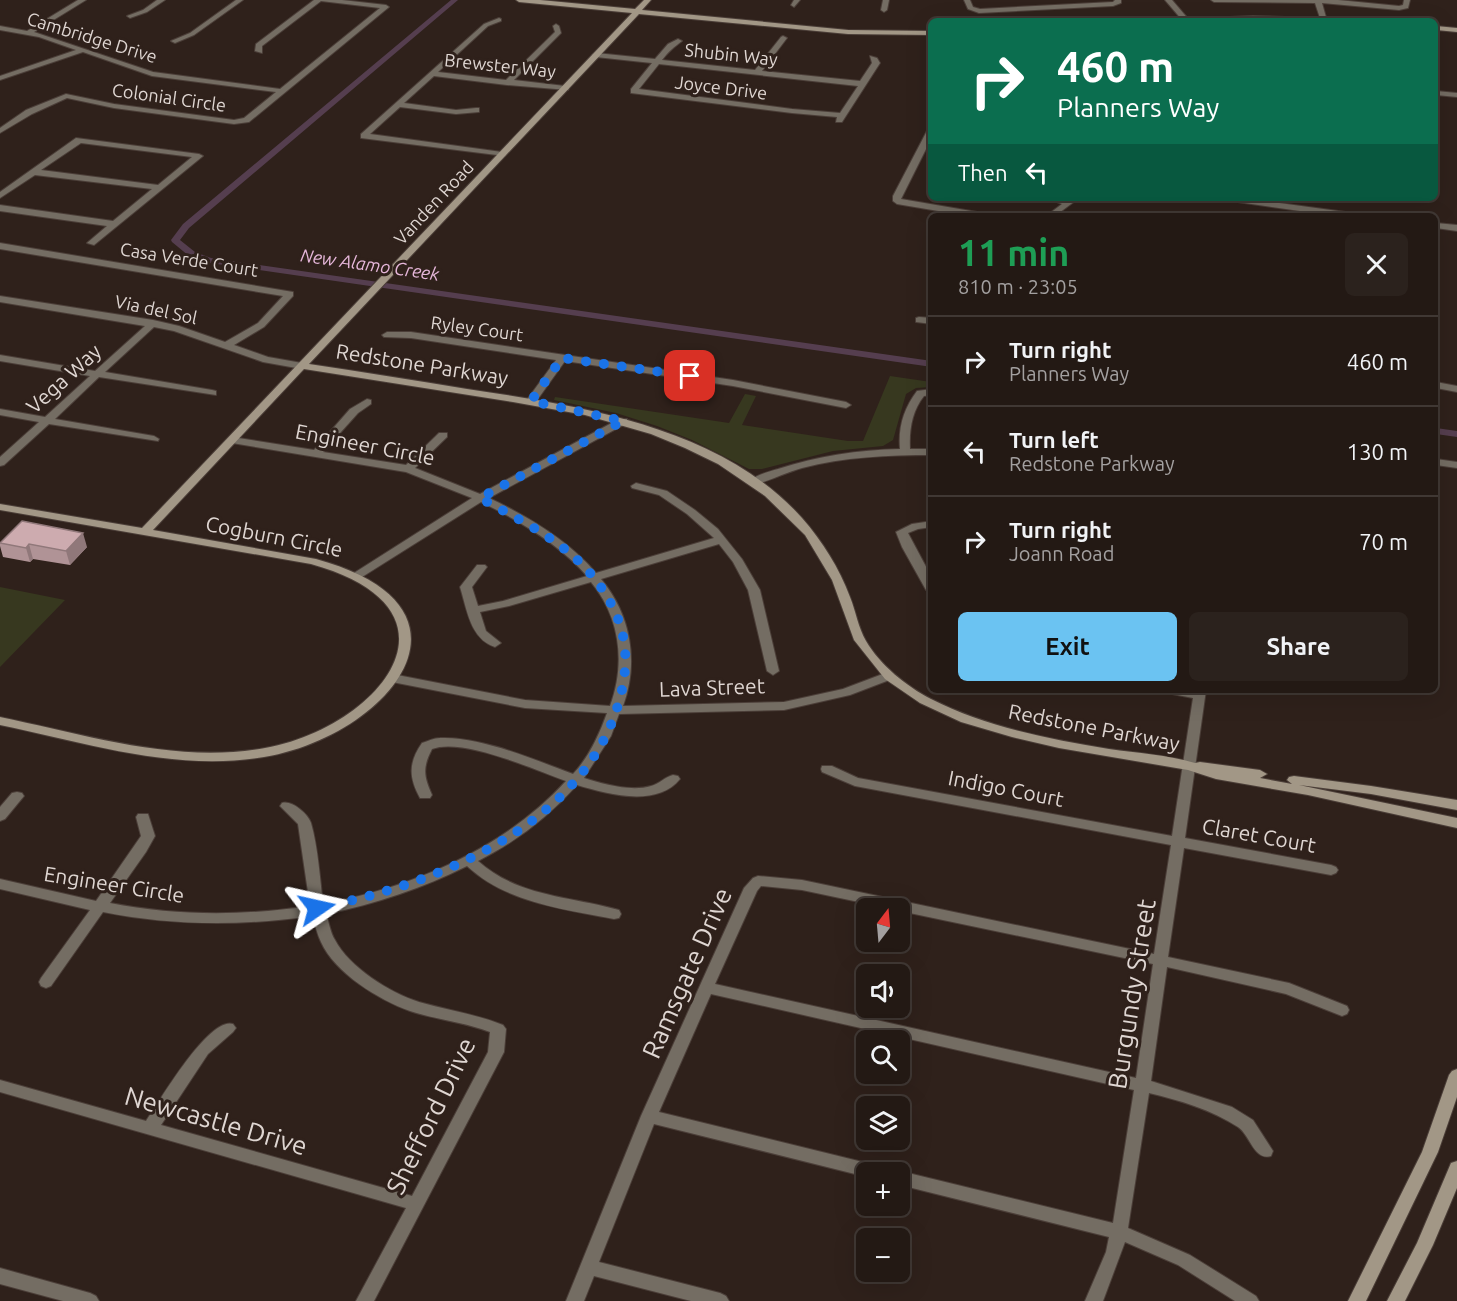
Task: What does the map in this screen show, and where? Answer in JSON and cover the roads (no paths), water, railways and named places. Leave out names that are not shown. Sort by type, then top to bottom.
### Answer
[{"type":"street","points":[[29,33],[82,0]]},
{"type":"street","points":[[130,16],[145,11],[162,0]]},
{"type":"street","points":[[174,41],[192,33],[240,0]]},
{"type":"street","points":[[259,51],[258,45],[318,0]]},
{"type":"street","name":"Colonial Circle","points":[[0,131],[29,112],[66,96],[114,106],[241,122],[386,7],[324,0]]},
{"type":"street","points":[[519,0],[848,32],[928,33]]},
{"type":"street","name":"Vanden Road","points":[[145,532],[648,0]]},
{"type":"street","points":[[884,10],[886,0]]},
{"type":"street","points":[[967,0],[970,8],[979,11],[1113,4],[1118,3],[1118,0]]},
{"type":"street","points":[[1168,0],[1183,18]]},
{"type":"street","points":[[1214,0],[1318,0],[1402,8],[1407,6],[1407,0]]},
{"type":"street","points":[[1318,0],[1322,18]]},
{"type":"street","points":[[498,20],[486,25],[364,136],[502,154]]},
{"type":"street","points":[[507,83],[559,32],[556,26]]},
{"type":"street","name":"Cambridge Drive","points":[[0,27],[29,33],[152,74],[282,91]]},
{"type":"street","points":[[1438,30],[1457,32]]},
{"type":"street","points":[[757,73],[783,38]]},
{"type":"street","points":[[657,61],[670,45],[678,41]]},
{"type":"street","points":[[0,78],[82,50]]},
{"type":"street","name":"Shubin Way","points":[[596,55],[863,84]]},
{"type":"street","points":[[863,84],[876,63],[873,58]]},
{"type":"street","name":"Joyce Drive","points":[[657,61],[634,91],[841,117],[863,84]]},
{"type":"street","points":[[0,70],[12,74]]},
{"type":"street","name":"Brewster Way","points":[[432,74],[565,88]]},
{"type":"street","points":[[1438,93],[1457,95]]},
{"type":"street","points":[[398,105],[456,112],[476,110]]},
{"type":"street","points":[[928,135],[897,196],[897,201],[966,213]]},
{"type":"street","points":[[0,196],[79,140],[199,156],[91,243]]},
{"type":"street","points":[[34,172],[160,188]]},
{"type":"street","points":[[1054,213],[1070,201]]},
{"type":"street","points":[[1237,201],[1285,212],[1302,213]]},
{"type":"street","points":[[0,208],[115,224]]},
{"type":"street","points":[[1438,223],[1457,223]]},
{"type":"street","points":[[1438,223],[1457,228]]},
{"type":"street","name":"Casa Verde Court","points":[[0,246],[290,294],[261,326],[226,346]]},
{"type":"street","name":"Via del Sol","points":[[0,300],[176,328],[266,360],[302,366]]},
{"type":"street","points":[[919,320],[928,321]]},
{"type":"street","name":"Vega Way","points":[[0,463],[153,323]]},
{"type":"street","name":"Ryley Court","points":[[387,335],[411,335],[732,383],[846,405]]},
{"type":"street","points":[[0,358],[212,393]]},
{"type":"street","points":[[531,401],[562,358]]},
{"type":"street","name":"Redstone Parkway","points":[[302,366],[531,401],[623,421],[694,447],[753,482],[789,512],[821,549],[834,572],[862,645],[888,675],[924,701],[969,722],[1008,733],[1190,766],[1216,775],[1308,791],[1457,823]]},
{"type":"street","points":[[1438,378],[1457,380]]},
{"type":"street","points":[[1438,385],[1457,389]]},
{"type":"street","points":[[905,452],[904,434],[916,399],[921,393],[928,392]]},
{"type":"street","points":[[316,454],[354,411],[367,402]]},
{"type":"street","points":[[0,412],[154,439]]},
{"type":"street","points":[[358,575],[480,498],[623,421]]},
{"type":"street","points":[[408,469],[443,435]]},
{"type":"street","name":"Engineer Circle","points":[[0,884],[150,915],[202,918],[260,916],[365,900],[416,883],[468,859],[517,832],[577,780],[601,746],[617,710],[626,676],[626,647],[618,616],[593,577],[566,550],[546,536],[455,485],[408,469],[232,440]]},
{"type":"street","points":[[753,482],[821,460],[858,454],[928,452]]},
{"type":"street","points":[[1438,462],[1457,465]]},
{"type":"street","points":[[636,486],[663,493],[691,512],[721,540],[738,561],[754,590],[773,671]]},
{"type":"street","name":"Cogburn Circle","points":[[0,507],[312,561],[358,575],[385,593],[402,618],[404,649],[392,678],[366,706],[330,729],[280,748],[233,757],[178,756],[0,721]]},
{"type":"street","points":[[928,524],[916,526],[902,532],[906,544],[928,583]]},
{"type":"street","points":[[476,610],[505,604],[721,540]]},
{"type":"street","points":[[481,567],[466,587],[476,610],[481,633],[495,643]]},
{"type":"street","name":"Lava Street","points":[[392,678],[525,704],[617,710],[784,706],[846,692],[888,675]]},
{"type":"street","name":"Burgundy Street","points":[[1094,1301],[1119,1232],[1162,960],[1200,693]]},
{"type":"street","points":[[425,795],[417,776],[426,747],[433,742],[443,741],[486,749],[577,780],[627,790],[655,790],[673,779]]},
{"type":"street","name":"Redstone Parkway","points":[[1190,766],[1216,766],[1457,805]]},
{"type":"street","name":"Indigo Court","points":[[827,769],[855,782],[1179,843]]},
{"type":"street","points":[[0,816],[17,796]]},
{"type":"street","points":[[287,806],[304,822],[317,908]]},
{"type":"street","points":[[46,982],[141,849],[148,836],[143,817]]},
{"type":"street","name":"Claret Court","points":[[1179,843],[1331,870]]},
{"type":"street","points":[[468,859],[476,868],[521,893],[614,914]]},
{"type":"street","name":"Ramsgate Drive","points":[[575,1301],[649,1116],[751,888],[758,881],[802,885],[1162,960]]},
{"type":"street","name":"Shefford Drive","points":[[317,908],[328,942],[350,970],[382,992],[413,1006],[477,1021],[498,1029],[496,1052],[365,1301]]},
{"type":"street","points":[[1162,960],[1289,989],[1342,1010]]},
{"type":"street","points":[[708,988],[1175,1093],[1226,1112],[1247,1125],[1265,1151]]},
{"type":"street","points":[[151,1127],[203,1050],[228,1028]]},
{"type":"street","points":[[1357,1301],[1430,1152],[1457,1075]]},
{"type":"street","name":"Newcastle Drive","points":[[0,1086],[417,1204]]},
{"type":"street","points":[[649,1116],[856,1167]]},
{"type":"street","points":[[1396,1301],[1425,1245],[1457,1168]]},
{"type":"street","points":[[910,1180],[1119,1232],[1184,1260],[1250,1301]]},
{"type":"street","points":[[589,1267],[720,1301]]},
{"type":"street","points":[[0,1276],[90,1301]]},
{"type":"waterway","name":"New Alamo Creek","points":[[455,0],[186,226],[175,240],[192,254],[210,260],[928,363]]},
{"type":"waterway","name":"New Alamo Creek","points":[[1438,431],[1457,434]]}]
